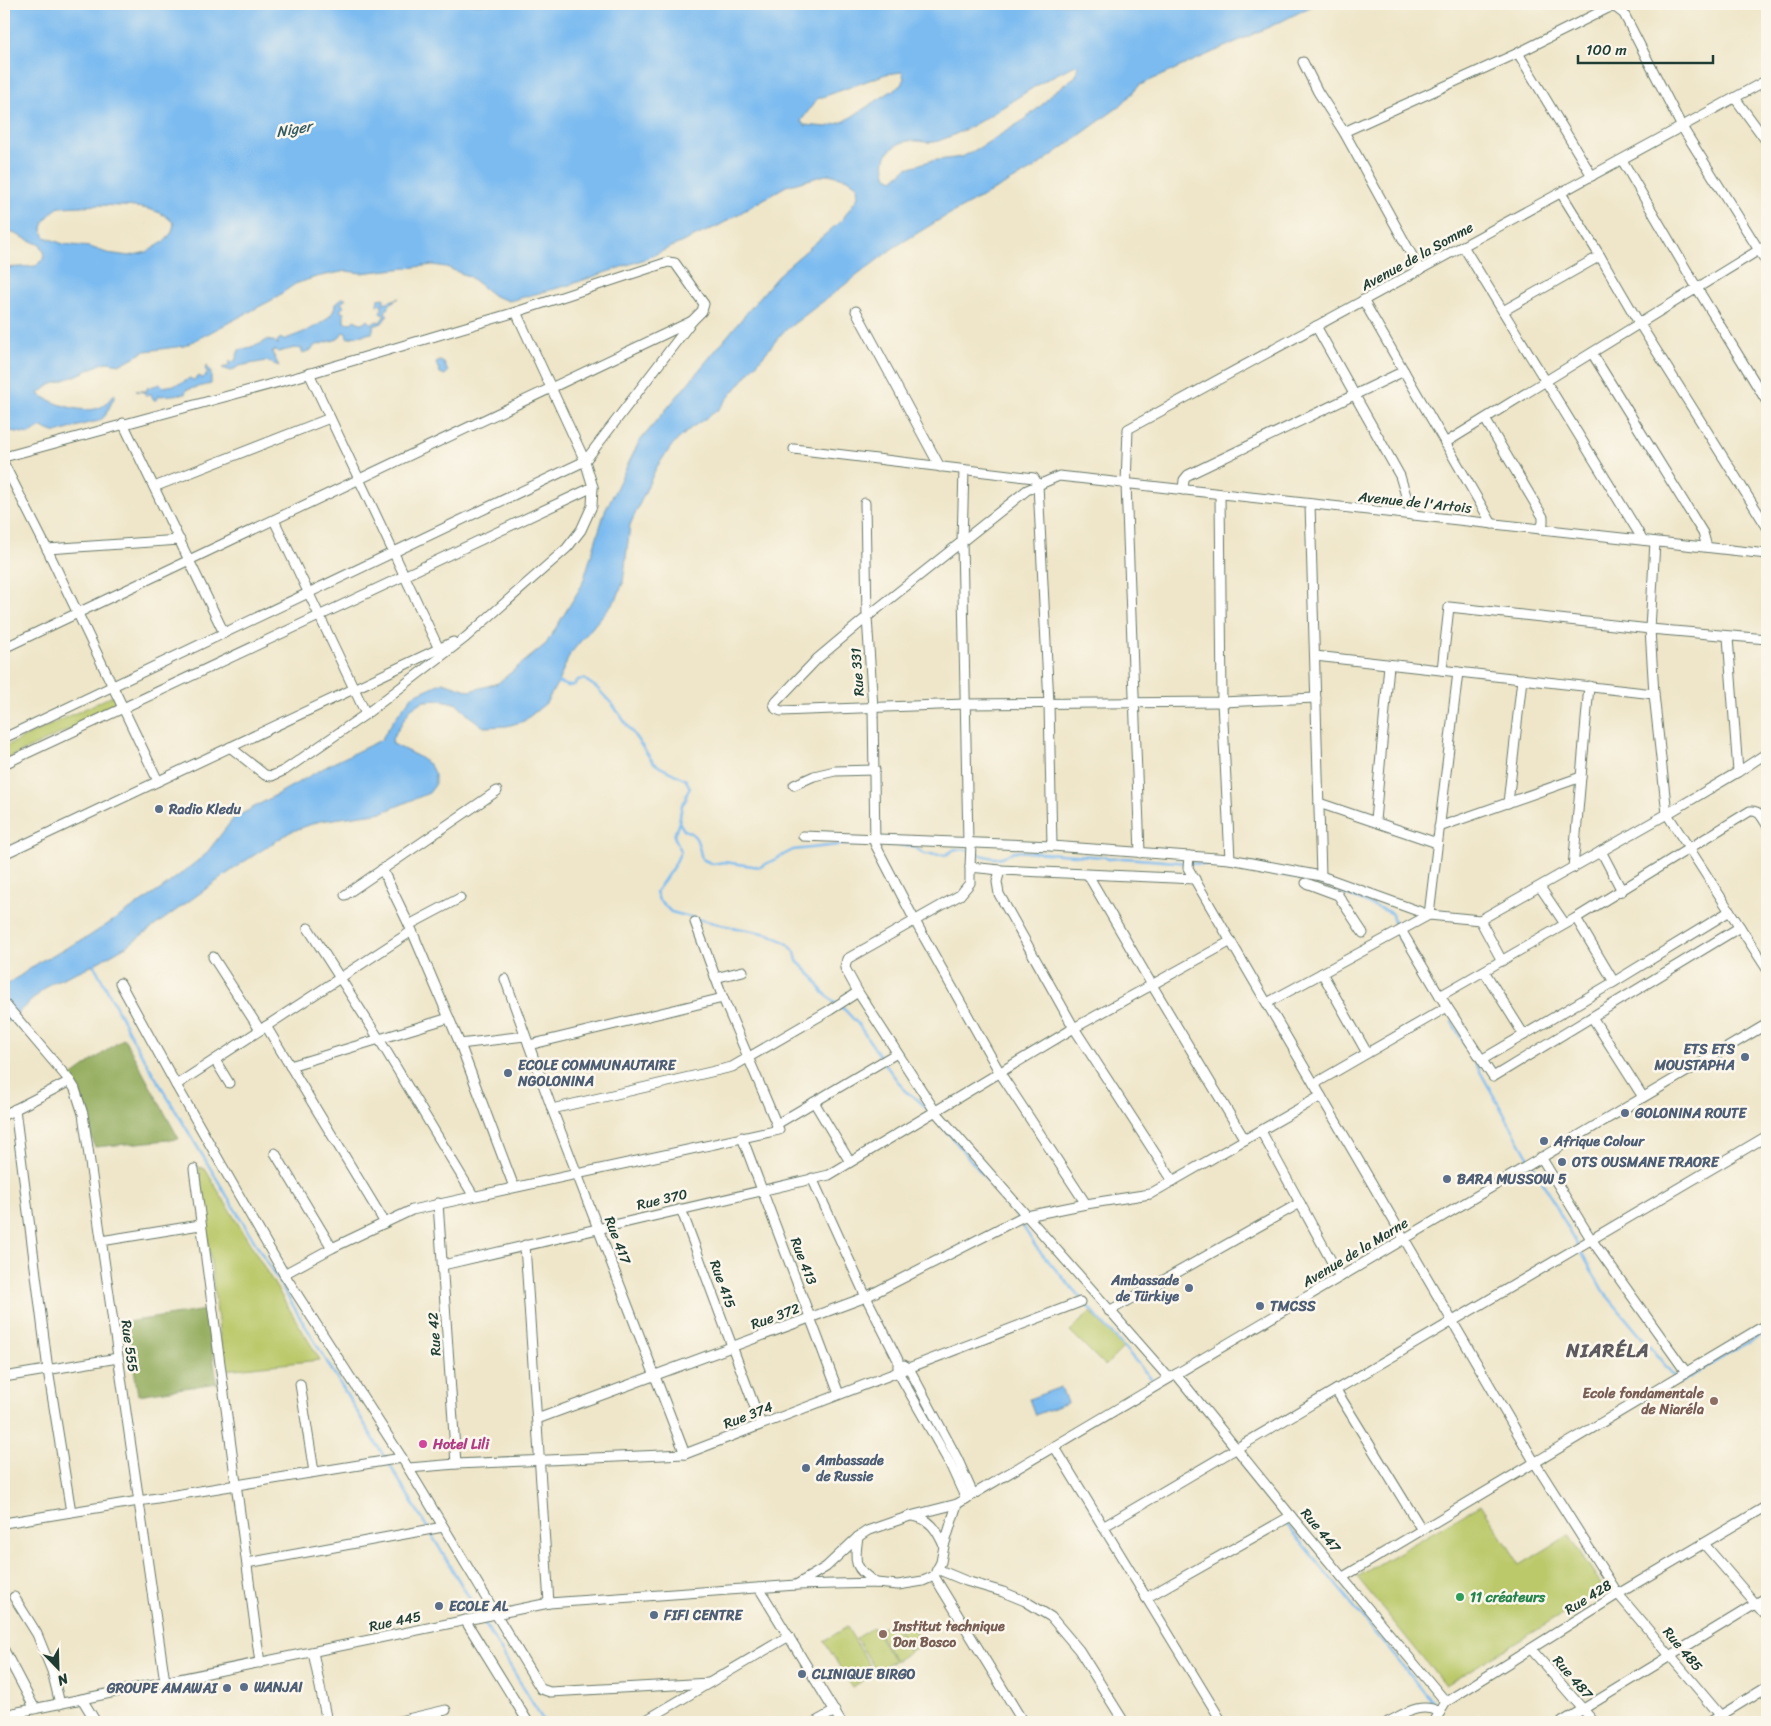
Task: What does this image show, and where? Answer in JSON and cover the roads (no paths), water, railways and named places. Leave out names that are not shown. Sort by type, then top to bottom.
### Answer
[{"type":"street","points":[[1344,132],[1518,53],[1608,8],[1615,7],[1624,14],[1682,127],[1763,248],[1767,263]]},
{"type":"street","points":[[1518,53],[1592,176]]},
{"type":"street","points":[[1303,62],[1318,92],[1344,132],[1420,270]]},
{"type":"street","name":"Avenue de la Somme","points":[[1126,484],[1128,429],[1767,80]]},
{"type":"street","points":[[1735,98],[1767,142]]},
{"type":"street","points":[[1622,160],[1767,402]]},
{"type":"street","points":[[1561,193],[1767,528]]},
{"type":"street","points":[[1463,246],[1643,540]]},
{"type":"street","points":[[1445,443],[1763,248]]},
{"type":"street","points":[[1503,311],[1600,256]]},
{"type":"street","points":[[4,456],[309,374],[516,312],[672,261],[704,304],[702,311],[692,321],[584,461],[4,738]]},
{"type":"street","points":[[1363,300],[1492,524]]},
{"type":"street","points":[[856,311],[940,466]]},
{"type":"street","points":[[230,748],[265,775],[272,776],[285,770],[366,714],[469,634],[567,548],[581,530],[592,506],[593,487],[584,461],[516,312]]},
{"type":"street","points":[[4,648],[692,321]]},
{"type":"street","points":[[1316,326],[1356,394],[1400,476],[1412,515]]},
{"type":"street","points":[[1592,353],[1703,533],[1707,548]]},
{"type":"street","points":[[1183,490],[1184,480],[1188,475],[1404,371]]},
{"type":"street","points":[[309,374],[439,649]]},
{"type":"street","points":[[154,487],[330,418]]},
{"type":"street","points":[[1485,418],[1543,518],[1540,529]]},
{"type":"street","points":[[124,423],[224,633]]},
{"type":"street","points":[[794,449],[1034,478],[1038,485],[1049,703],[1052,846]]},
{"type":"street","points":[[4,464],[47,549],[158,781]]},
{"type":"street","name":"Rue 447","points":[[964,470],[962,541],[970,883],[960,894],[847,959],[845,968],[858,992],[935,1111],[1021,1218],[1173,1376],[1237,1448],[1291,1516],[1446,1702]]},
{"type":"street","name":"Avenue de l'Artois","points":[[1038,485],[1059,476],[1767,554]]},
{"type":"street","points":[[1126,484],[1140,852]]},
{"type":"street","points":[[1038,485],[1027,490],[962,541],[817,659],[774,704],[776,709],[781,712],[965,704],[1222,702],[1316,698]]},
{"type":"street","points":[[4,764],[593,487]]},
{"type":"street","points":[[1220,494],[1222,702],[1230,859]]},
{"type":"street","name":"Rue 331","points":[[866,503],[867,617],[875,770],[874,841]]},
{"type":"street","points":[[1310,504],[1321,876]]},
{"type":"street","points":[[274,520],[366,714]]},
{"type":"street","points":[[47,549],[180,540]]},
{"type":"street","points":[[1655,542],[1650,629],[1654,694],[1667,814],[1767,969]]},
{"type":"street","points":[[1442,670],[1449,607],[1728,637],[1767,639]]},
{"type":"street","points":[[4,854],[469,634]]},
{"type":"street","points":[[1728,637],[1738,772]]},
{"type":"street","points":[[1314,656],[1654,694]]},
{"type":"street","points":[[1375,821],[1389,665]]},
{"type":"street","points":[[1429,915],[1458,672]]},
{"type":"street","points":[[1508,803],[1522,679]]},
{"type":"street","points":[[1573,868],[1589,686]]},
{"type":"street","points":[[1306,883],[1341,889],[1429,915],[1480,920],[1667,814],[1767,753]]},
{"type":"street","points":[[794,784],[814,776],[835,771],[875,770]]},
{"type":"street","points":[[1439,827],[1581,777]]},
{"type":"street","points":[[345,895],[496,791]]},
{"type":"street","points":[[1319,802],[1437,843]]},
{"type":"street","points":[[1440,996],[1622,891],[1750,811],[1755,810],[1759,813],[1767,825]]},
{"type":"street","points":[[803,836],[874,841],[1052,846],[1140,852],[1188,861],[1230,859],[1321,876],[1341,889],[1364,933]]},
{"type":"street","points":[[874,841],[915,921],[1000,1073],[1086,1204]]},
{"type":"street","points":[[1601,851],[1622,891]]},
{"type":"street","name":"Rue 485","points":[[1188,861],[1195,879],[1535,1463],[1618,1594],[1724,1719]]},
{"type":"street","points":[[970,867],[1088,875],[1195,879]]},
{"type":"street","points":[[382,870],[410,928],[460,1044],[514,1187]]},
{"type":"street","points":[[1000,870],[997,882],[999,894],[1074,1028],[1173,1181]]},
{"type":"street","points":[[1088,875],[1152,986],[1246,1140]]},
{"type":"street","points":[[1540,887],[1566,924]]},
{"type":"street","points":[[176,1086],[340,978],[410,928],[460,898]]},
{"type":"street","points":[[1483,1059],[1614,982],[1730,910]]},
{"type":"street","points":[[1267,1003],[1429,915]]},
{"type":"street","points":[[1576,918],[1614,982]]},
{"type":"street","points":[[1480,920],[1502,960]]},
{"type":"street","points":[[284,1274],[332,1248],[412,1210],[472,1195],[779,1130],[723,998],[695,922]]},
{"type":"street","points":[[1401,930],[1440,996],[1493,1077],[1740,927]]},
{"type":"street","points":[[308,928],[379,1039],[472,1195]]},
{"type":"street","name":"Rue 370","points":[[443,1264],[828,1175],[1074,1028],[1231,941]]},
{"type":"street","points":[[213,957],[290,1066],[385,1223]]},
{"type":"street","points":[[715,978],[743,971]]},
{"type":"street","points":[[1484,971],[1524,1036]]},
{"type":"street","points":[[1322,973],[1367,1053]]},
{"type":"street","name":"Rue 417","points":[[505,979],[552,1108],[686,1454]]},
{"type":"street","points":[[120,983],[176,1086],[284,1274],[409,1468],[444,1527],[491,1614],[541,1689],[550,1692],[709,1683]]},
{"type":"street","points":[[552,1108],[732,1067],[858,992]]},
{"type":"street","points":[[529,1045],[723,998]]},
{"type":"street","name":"Rue 555","points":[[4,1003],[70,1081],[83,1114],[138,1501],[166,1682]]},
{"type":"street","points":[[1314,1084],[1447,1007]]},
{"type":"street","points":[[1592,1017],[1643,1097]]},
{"type":"street","points":[[290,1066],[449,1018]]},
{"type":"street","name":"Avenue de la Marne","points":[[910,1516],[957,1504],[1767,1024]]},
{"type":"street","points":[[460,1044],[525,1036]]},
{"type":"street","points":[[777,1124],[898,1053]]},
{"type":"street","points":[[214,1060],[229,1083]]},
{"type":"street","points":[[4,1115],[70,1081]]},
{"type":"street","name":"Rue 372","points":[[536,1419],[866,1296],[1021,1218],[1086,1204],[1150,1194],[1321,1096]]},
{"type":"street","points":[[814,1102],[850,1162]]},
{"type":"street","points":[[15,1109],[48,1370],[70,1512]]},
{"type":"street","points":[[1261,1131],[1340,1277]]},
{"type":"street","points":[[1103,1527],[1767,1136]]},
{"type":"street","name":"Rue 413","points":[[742,1138],[840,1394]]},
{"type":"street","points":[[275,1153],[332,1248]]},
{"type":"street","points":[[1541,1157],[1591,1240],[1686,1372]]},
{"type":"street","points":[[194,1169],[260,1663]]},
{"type":"street","points":[[812,1178],[866,1296],[898,1360],[898,1372],[969,1496]]},
{"type":"street","name":"Rue 42","points":[[438,1203],[456,1464]]},
{"type":"street","points":[[1109,1311],[1300,1203]]},
{"type":"street","name":"Rue 415","points":[[681,1209],[761,1424]]},
{"type":"street","points":[[101,1241],[200,1225]]},
{"type":"street","points":[[525,1245],[549,1603]]},
{"type":"street","name":"Rue 374","points":[[409,1468],[456,1464],[686,1454],[1080,1302]]},
{"type":"street","points":[[1343,1577],[1767,1324]]},
{"type":"street","points":[[4,1377],[118,1358]]},
{"type":"street","points":[[898,1360],[909,1368],[958,1458],[969,1496]]},
{"type":"street","points":[[300,1384],[314,1472]]},
{"type":"street","points":[[1336,1390],[1422,1530]]},
{"type":"street","points":[[1054,1446],[1222,1722]]},
{"type":"street","points":[[4,1524],[402,1458]]},
{"type":"street","points":[[858,1537],[856,1562],[862,1573],[876,1584],[898,1585],[923,1581],[936,1573],[942,1562],[944,1546],[957,1504]]},
{"type":"street","name":"Rue 428","points":[[1434,1722],[1446,1702],[1618,1594],[1767,1506]]},
{"type":"street","points":[[796,1585],[826,1567],[867,1531],[910,1516],[919,1517],[932,1524],[944,1546]]},
{"type":"street","points":[[1146,1598],[1291,1516]]},
{"type":"street","points":[[246,1564],[444,1527]]},
{"type":"street","points":[[1704,1544],[1767,1617]]},
{"type":"street","points":[[936,1573],[1023,1722]]},
{"type":"street","points":[[936,1573],[1003,1592],[1025,1601],[1051,1617],[1079,1650],[1124,1722]]},
{"type":"street","name":"Rue 445","points":[[4,1715],[549,1603],[796,1585],[876,1584]]},
{"type":"street","points":[[759,1588],[842,1722]]},
{"type":"street","points":[[14,1597],[37,1634],[52,1671],[60,1704]]},
{"type":"street","points":[[1562,1722],[1767,1597]]},
{"type":"street","points":[[468,1619],[528,1722]]},
{"type":"street","points":[[643,1722],[789,1636]]},
{"type":"street","name":"Rue 487","points":[[1531,1649],[1594,1722]]},
{"type":"street","points":[[4,1650],[35,1709]]},
{"type":"street","points":[[313,1652],[327,1722]]},
{"type":"street","points":[[1710,1722],[1724,1719],[1767,1687]]},
{"type":"street","points":[[82,1699],[96,1722]]},
{"type":"street","points":[[1388,1722],[1422,1707],[1429,1707],[1440,1712]]},
{"type":"street","points":[[395,1722],[446,1710]]},
{"type":"street","points":[[815,1722],[835,1711]]},
{"type":"street","points":[[19,1712],[25,1722]]},
{"type":"water","name":"Niger","points":[[4,4],[1316,4],[1140,85],[1120,106],[1033,169],[939,220],[893,248],[783,332],[718,410],[691,428],[673,444],[656,468],[630,525],[623,583],[617,598],[570,654],[558,682],[546,703],[524,721],[507,726],[484,727],[468,715],[458,704],[442,700],[424,701],[411,708],[392,739],[393,744],[419,757],[430,765],[435,775],[435,785],[429,793],[383,812],[320,821],[290,832],[242,863],[128,945],[91,966],[51,983],[4,1025],[4,987],[41,961],[88,937],[160,890],[205,855],[233,819],[331,764],[381,740],[412,696],[443,682],[470,691],[498,683],[546,644],[582,585],[605,511],[639,442],[780,273],[842,220],[858,197],[857,185],[848,179],[829,174],[786,186],[720,225],[645,259],[569,285],[509,301],[494,296],[470,277],[446,267],[433,265],[361,273],[346,271],[316,277],[295,284],[272,300],[184,346],[145,351],[121,364],[103,363],[50,385],[39,393],[40,395],[61,405],[78,409],[87,410],[101,407],[115,394],[105,416],[99,421],[56,433],[41,427],[30,434],[4,432],[4,268],[36,266],[43,259],[44,252],[40,245],[13,233],[4,232]],"holes":[[[1076,65],[1078,67],[1076,76],[1051,94],[1044,103],[1024,120],[979,148],[962,157],[930,161],[907,168],[893,180],[887,177],[885,169],[886,157],[890,150],[900,143],[906,141],[933,142],[956,134],[991,115],[1058,73]],[[902,72],[904,78],[901,85],[845,121],[827,127],[804,125],[801,121],[817,99],[886,74]],[[102,205],[141,208],[160,213],[174,224],[172,232],[165,241],[147,252],[129,256],[107,253],[90,247],[63,244],[45,237],[42,227],[48,217],[60,207]]]},
{"type":"water","points":[[342,298],[346,298],[341,304],[344,306],[340,311],[344,313],[344,322],[351,323],[354,320],[362,324],[368,320],[372,324],[377,321],[380,322],[385,315],[381,314],[380,311],[382,304],[377,305],[378,299],[384,298],[384,303],[399,298],[391,303],[385,312],[388,315],[382,323],[374,326],[372,333],[347,338],[346,333],[343,332],[338,339],[314,346],[312,350],[302,353],[302,349],[295,348],[278,352],[275,350],[272,352],[279,366],[266,361],[239,366],[231,371],[222,368],[229,366],[229,362],[235,361],[239,350],[258,345],[268,339],[278,345],[277,341],[281,338],[283,340],[315,327],[329,317],[335,304]]},
{"type":"water","points":[[440,361],[444,363],[448,372],[445,375],[440,373],[436,363]]},
{"type":"water","points":[[207,366],[211,373],[211,384],[186,390],[185,394],[159,396],[157,400],[154,400],[150,393],[146,396],[145,392],[136,391],[147,391],[147,388],[160,384],[163,387],[177,384],[189,378],[194,380],[198,376],[203,378],[208,373],[205,369]]},
{"type":"water","points":[[1061,1387],[1067,1403],[1035,1415],[1029,1399]]},
{"type":"waterway","points":[[557,682],[568,686],[584,679],[597,688],[613,705],[653,762],[686,780],[690,788],[682,805],[679,822],[684,830],[695,837],[702,859],[713,864],[724,862],[760,867],[793,850],[838,845],[872,844]]},
{"type":"waterway","points":[[679,822],[674,836],[681,851],[675,864],[656,892],[659,900],[671,912],[721,925],[768,934],[788,944],[795,952],[797,961],[814,978],[822,991],[839,1007],[844,1009],[858,1024],[882,1059]]},
{"type":"waterway","points":[[878,844],[912,846],[925,854],[946,855],[955,849],[968,850]]},
{"type":"waterway","points":[[973,852],[994,858],[1003,857],[1014,851],[1227,866],[1311,880],[1330,887]]},
{"type":"waterway","points":[[1339,892],[1392,913],[1395,930]]},
{"type":"waterway","points":[[1397,935],[1425,979]]},
{"type":"waterway","points":[[93,963],[136,1045],[385,1458]]},
{"type":"waterway","points":[[1452,1022],[1530,1160]]},
{"type":"waterway","points":[[885,1064],[905,1091],[928,1109],[1014,1212],[1036,1247],[1155,1383]]},
{"type":"waterway","points":[[1533,1165],[1603,1291],[1674,1376]]},
{"type":"waterway","points":[[1677,1380],[1680,1383],[1767,1331]]},
{"type":"waterway","points":[[388,1462],[479,1614]]},
{"type":"waterway","points":[[1287,1525],[1438,1707]]},
{"type":"waterway","points":[[482,1619],[544,1722]]},
{"type":"waterway","points":[[1449,1716],[1455,1722]]},
{"type":"place","name":"Radio Kledu","points":[[159,809]]},
{"type":"place","name":"ETS ETS MOUSTAPHA","points":[[1745,1057]]},
{"type":"place","name":"ECOLE COMMUNAUTAIRE NGOLONINA","points":[[508,1073]]},
{"type":"place","name":"GOLONINA ROUTE","points":[[1625,1113]]},
{"type":"place","name":"Afrique Colour","points":[[1544,1141]]},
{"type":"place","name":"OTS OUSMANE TRAORE","points":[[1562,1162]]},
{"type":"place","name":"BARA MUSSOW 5","points":[[1447,1179]]},
{"type":"place","name":"Ambassade de Türkiye","points":[[1189,1288]]},
{"type":"place","name":"TMCSS","points":[[1260,1306]]},
{"type":"place","name":"Ecole fondamentale de Niaréla","points":[[1714,1401]]},
{"type":"place","name":"Hotel Lili","points":[[423,1444]]},
{"type":"place","name":"Ambassade de Russie","points":[[806,1468]]},
{"type":"place","name":"11 créateurs","points":[[1460,1597]]},
{"type":"place","name":"ECOLE AL","points":[[439,1606]]},
{"type":"place","name":"FIFI CENTRE","points":[[654,1615]]},
{"type":"place","name":"Institut technique Don Bosco","points":[[883,1634]]},
{"type":"place","name":"CLINIQUE BIRGO","points":[[802,1674]]},
{"type":"place","name":"WANJAI","points":[[244,1687]]},
{"type":"place","name":"GROUPE AMAWAI","points":[[227,1688]]},
{"type":"district","name":"NIARÉLA","points":[[1608,1350]]}]
